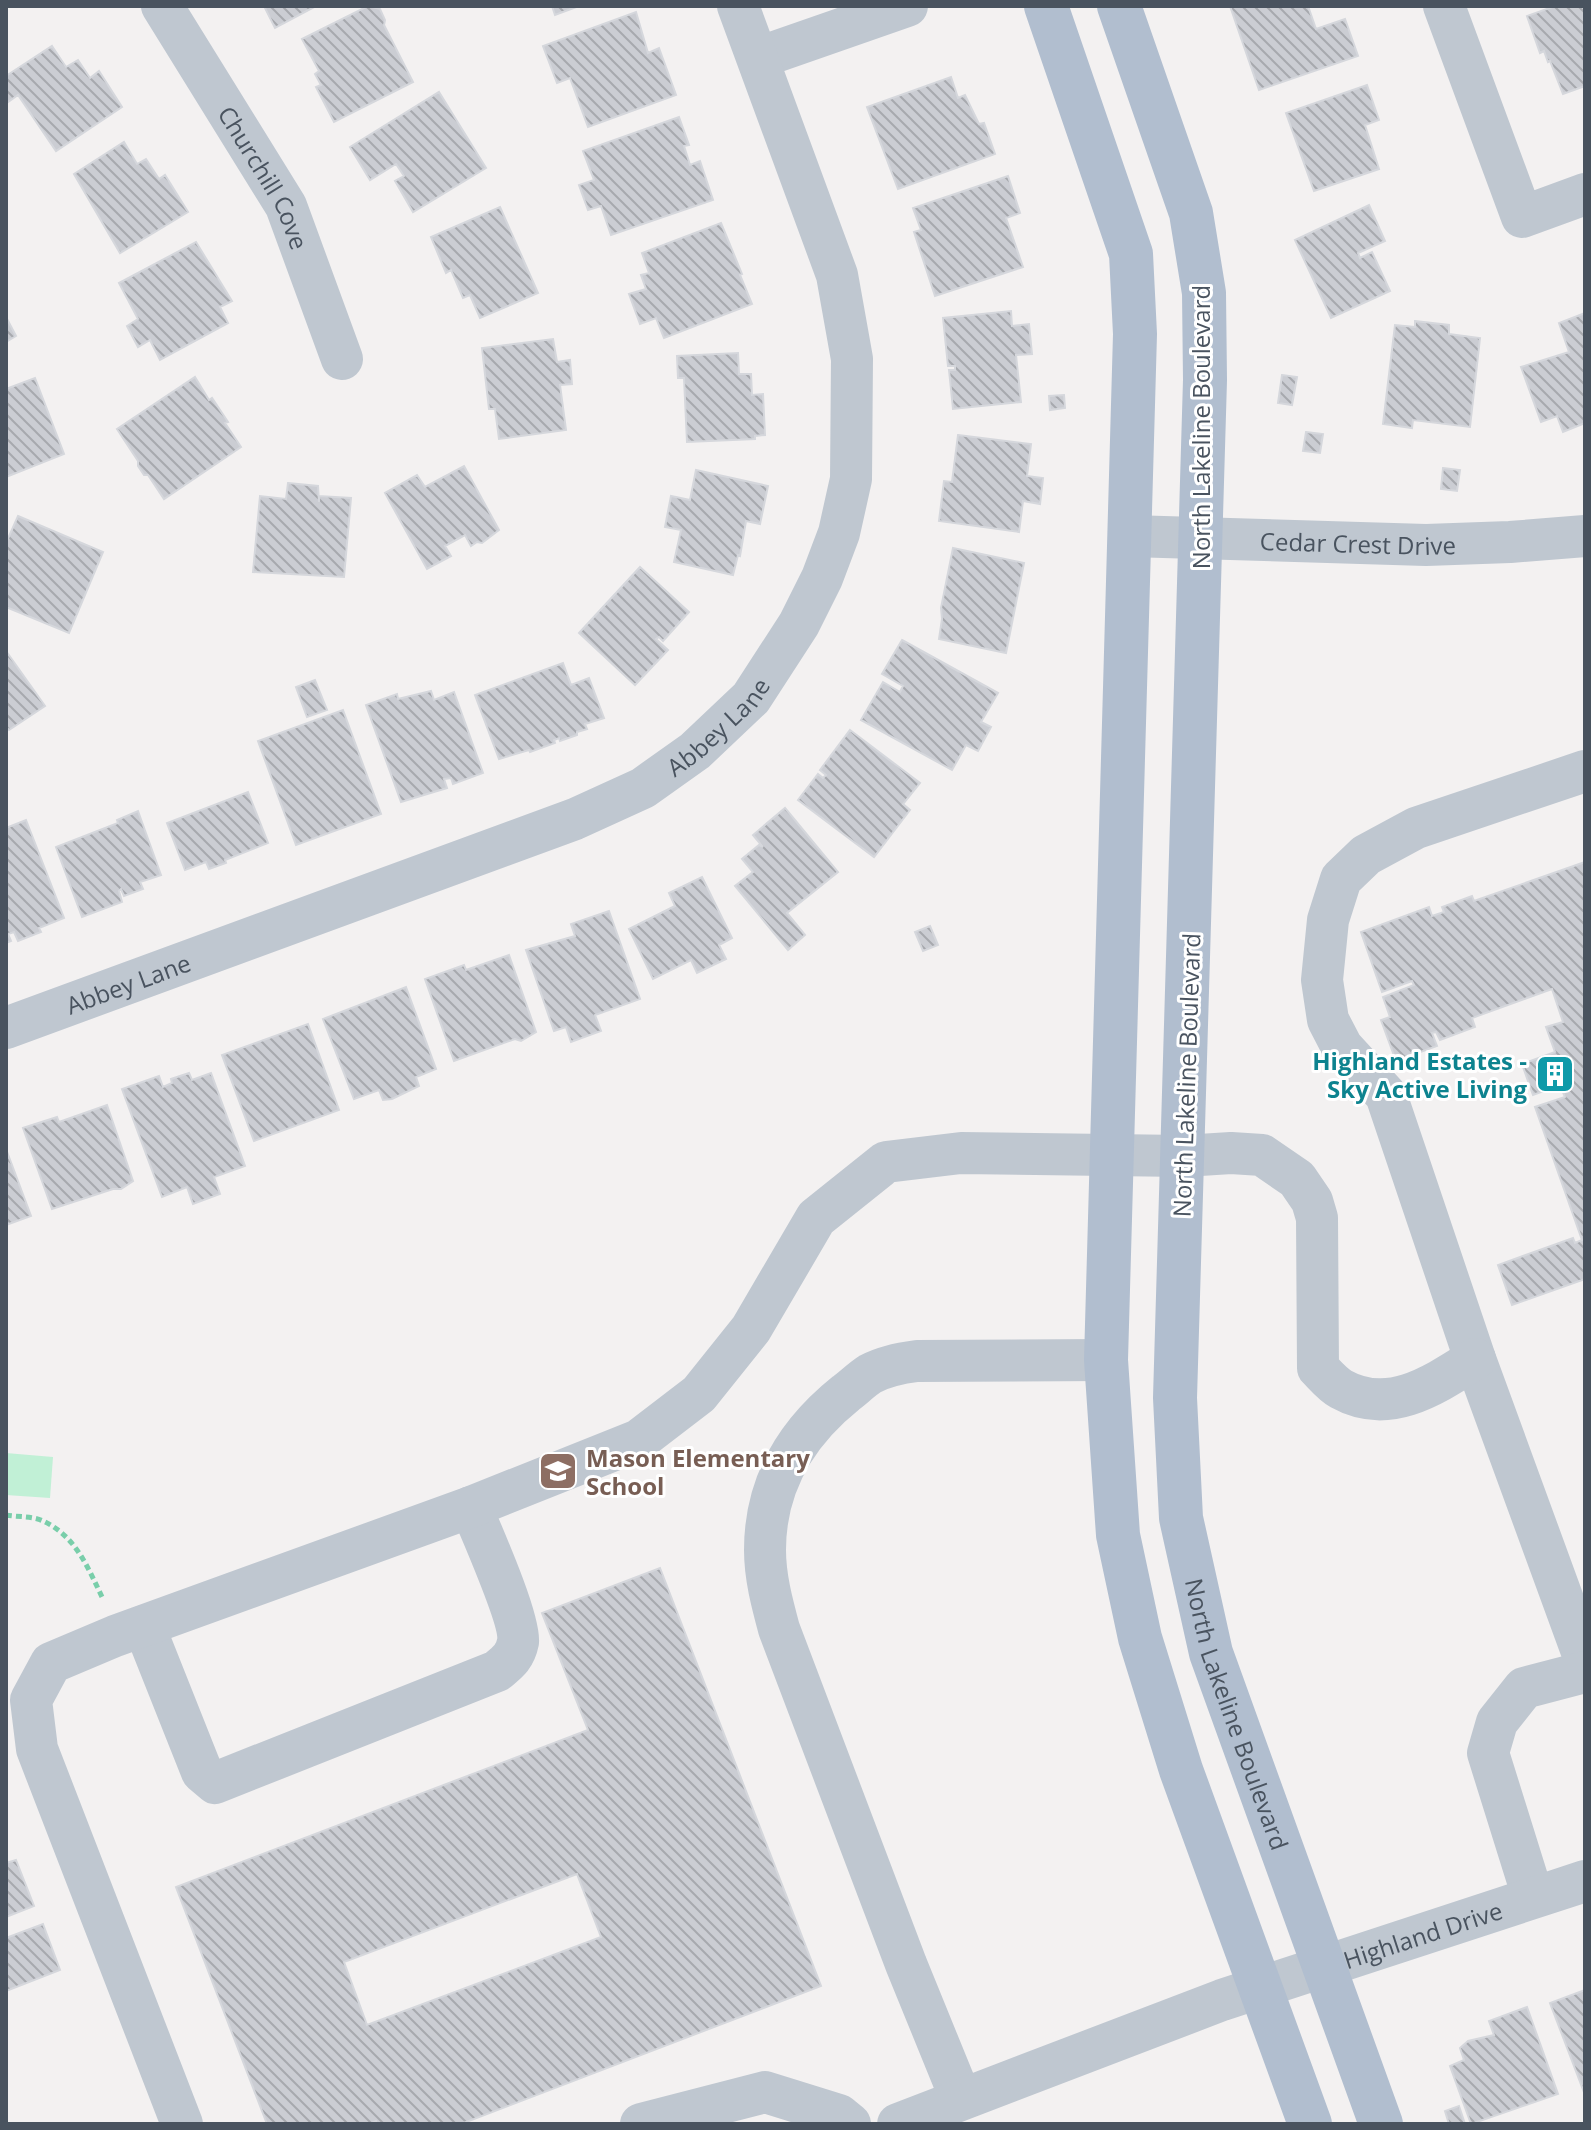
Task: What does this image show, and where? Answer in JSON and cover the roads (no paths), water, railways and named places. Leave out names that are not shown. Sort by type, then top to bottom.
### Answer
[{"type":"main road","points":[[1046,6],[1131,254],[1135,334],[1106,1360],[1118,1535],[1140,1638],[1181,1770],[1310,2124]]},
{"type":"main road","name":"North Lakeline Boulevard","points":[[1119,6],[1191,213],[1202,280],[1205,380],[1175,1398],[1181,1518],[1211,1653],[1381,2124]]},
{"type":"street","name":"Churchill Cove","points":[[162,6],[286,206],[342,359]]},
{"type":"street","name":"Abbey Lane","points":[[6,1028],[575,819],[643,788],[695,751],[751,698],[799,624],[822,578],[839,533],[851,479],[852,359],[837,275],[738,6]]},
{"type":"street","points":[[758,58],[907,6]]},
{"type":"street","points":[[1444,6],[1522,217],[1585,194]]},
{"type":"street","name":"Cedar Crest Drive","points":[[1130,536],[1426,545],[1585,536]]},
{"type":"street","points":[[1585,771],[1416,828],[1366,855],[1341,879],[1328,920],[1322,980],[1328,1020],[1342,1047],[1386,1095],[1475,1359],[1585,1660]]},
{"type":"street","points":[[182,2124],[35,1737],[31,1700],[51,1663],[130,1631],[471,1507],[639,1440],[699,1394],[751,1329],[816,1218],[886,1162],[961,1153],[1262,1155],[1297,1179],[1312,1201],[1317,1218],[1318,1368],[1339,1388],[1366,1399],[1381,1401],[1424,1390],[1475,1359]]},
{"type":"street","points":[[961,2099],[906,1964],[779,1629],[768,1590],[765,1550],[768,1517],[774,1488],[790,1454],[809,1426],[870,1374],[892,1365],[917,1361],[1106,1360]]},
{"type":"street","points":[[130,1631],[202,1772],[215,1783],[497,1671],[513,1658],[519,1638],[500,1578],[471,1507]]},
{"type":"street","points":[[1533,1897],[1488,1753],[1497,1722],[1524,1688],[1585,1672]]},
{"type":"street","name":"Highland Drive","points":[[898,2124],[1261,1988],[1585,1881]]},
{"type":"street","points":[[641,2124],[765,2092],[839,2115],[850,2124]]},
{"type":"place","name":"Highland Estates - Sky Active Living","points":[[1555,1074]]},
{"type":"place","name":"Mason Elementary School","points":[[558,1471]]}]
